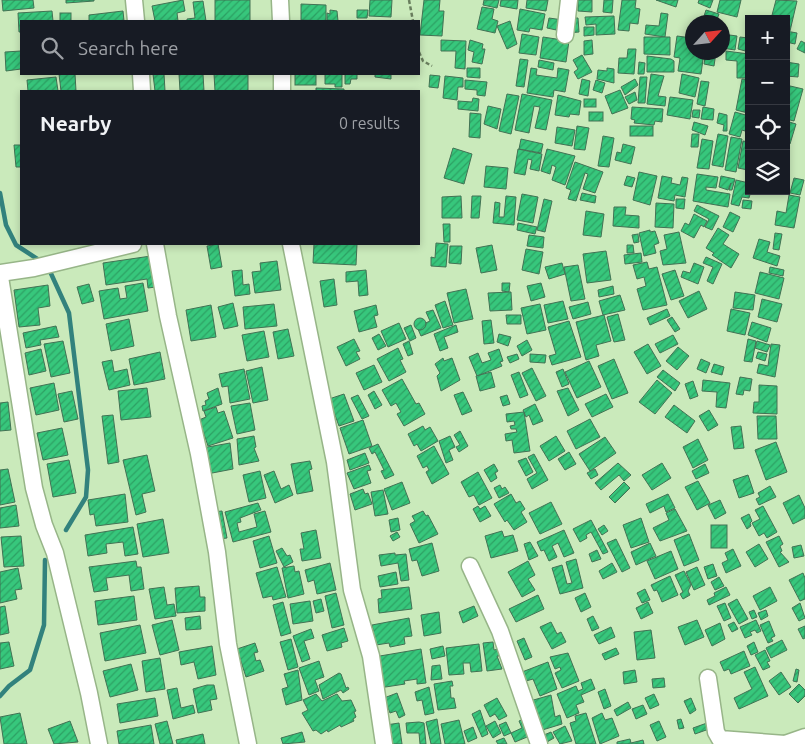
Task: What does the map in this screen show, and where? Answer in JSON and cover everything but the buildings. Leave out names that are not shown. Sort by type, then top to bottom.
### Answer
[{"type":"street","points":[[134,0],[136,20]]},
{"type":"street","points":[[280,0],[281,20]]},
{"type":"street","points":[[565,35],[569,0]]},
{"type":"street","points":[[141,75],[142,90]]},
{"type":"street","points":[[282,75],[282,90]]},
{"type":"street","points":[[0,273],[34,268],[68,258],[128,245]]},
{"type":"street","points":[[156,245],[168,316],[201,463],[217,552],[228,644],[248,744]]},
{"type":"street","points":[[291,245],[335,462],[352,590],[371,656],[384,744]]},
{"type":"street","points":[[0,277],[34,488],[44,525],[55,554],[89,693],[99,744]]},
{"type":"street","points":[[470,566],[500,631],[539,744]]},
{"type":"street","points":[[708,678],[714,724],[720,739],[785,744],[805,737]]},
{"type":"path","points":[[409,0],[413,20]]},
{"type":"path","points":[[420,54],[423,60],[432,66]]},
{"type":"waterway","points":[[0,193],[6,225],[16,245],[42,262]]},
{"type":"waterway","points":[[48,267],[69,313],[88,470],[86,497],[66,530]]},
{"type":"waterway","points":[[0,696],[9,686],[30,670],[44,625],[45,560]]}]
